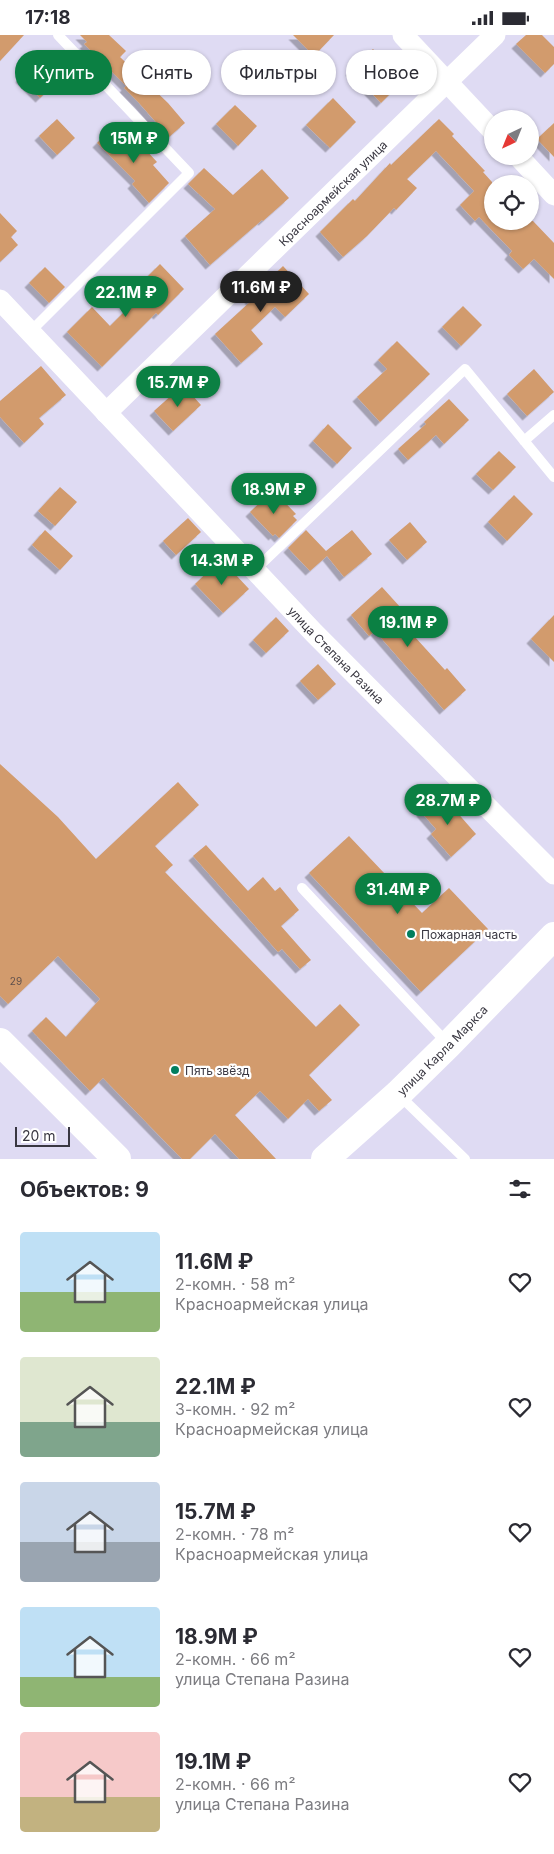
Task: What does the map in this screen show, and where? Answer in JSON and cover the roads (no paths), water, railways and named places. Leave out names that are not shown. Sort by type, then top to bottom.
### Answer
[{"type":"main road","name":"улица Карла Маркса","points":[[325,1159],[398,1094],[554,935]]},
{"type":"main road","points":[[0,1042],[117,1159]]},
{"type":"street","points":[[403,35],[484,121]]},
{"type":"street","name":"Красноармейская улица","points":[[106,413],[495,35]]},
{"type":"street","points":[[526,165],[554,195]]},
{"type":"street","name":"улица Степана Разина","points":[[0,299],[314,633],[554,874]]},
{"type":"lane","points":[[30,332],[189,173],[58,35]]},
{"type":"lane","points":[[254,570],[465,369],[554,477]]},
{"type":"lane","points":[[524,441],[554,415]]},
{"type":"lane","points":[[302,888],[448,1045]]},
{"type":"lane","points":[[398,1094],[465,1159]]},
{"type":"place","name":"Пожарная часть","points":[[411,934]]},
{"type":"place","name":"Пять звёзд","points":[[175,1070]]}]
